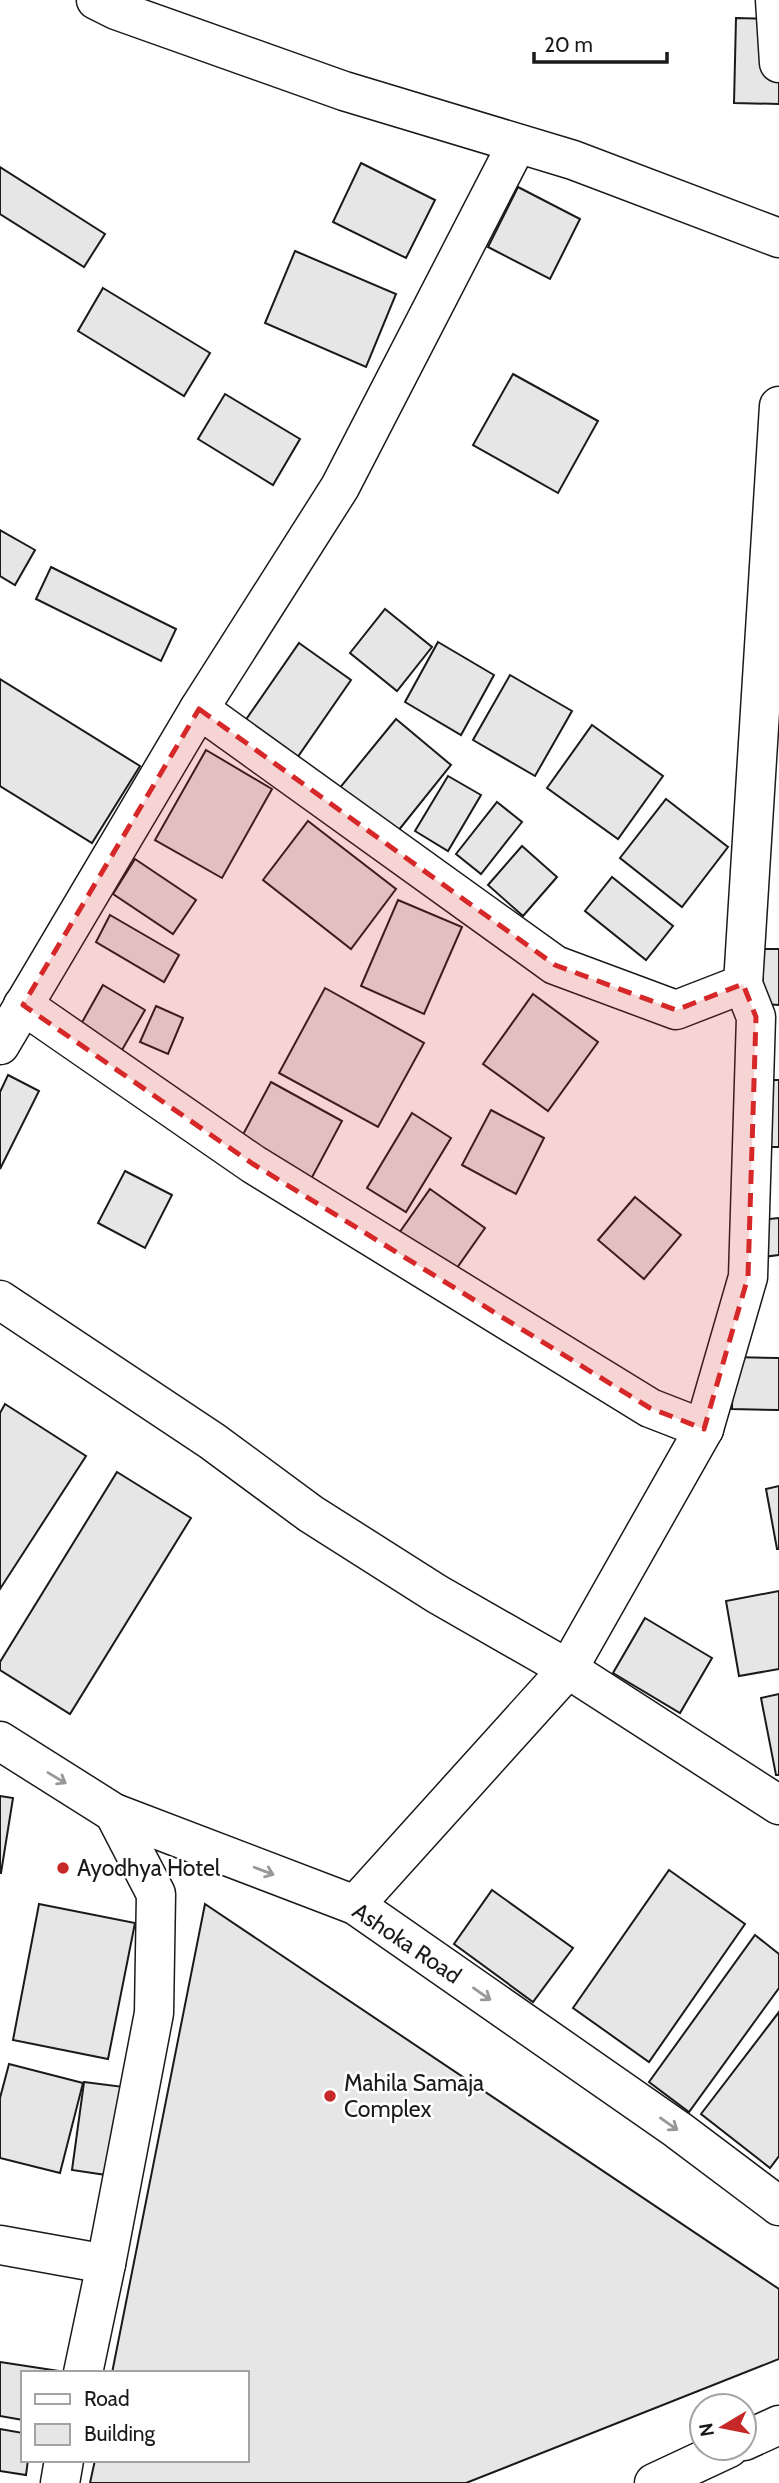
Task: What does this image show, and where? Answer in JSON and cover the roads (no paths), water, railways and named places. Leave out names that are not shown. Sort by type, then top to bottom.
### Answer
[{"type":"street","points":[[96,0],[116,10],[344,91],[573,160],[779,238]]},
{"type":"street","points":[[775,0],[779,63]]},
{"type":"street","points":[[0,1045],[199,709],[340,487],[517,144]]},
{"type":"street","points":[[355,1905],[568,1669],[704,1429],[748,1277],[756,1017],[743,984],[779,406]]},
{"type":"street","points":[[199,709],[555,965],[676,1010],[743,984]]},
{"type":"street","points":[[23,1005],[253,1164],[650,1408],[704,1429]]},
{"type":"street","points":[[0,1300],[212,1441],[311,1514],[437,1594],[568,1669],[779,1805]]},
{"type":"street","name":"Ashoka Road","points":[[0,1741],[114,1813],[355,1905],[678,2130],[779,2206]]},
{"type":"street","points":[[83,2371],[154,2013],[156,1894],[114,1813]]},
{"type":"street","points":[[0,2245],[106,2264]]},
{"type":"street","points":[[758,2435],[779,2425]]},
{"type":"street","points":[[60,2483],[64,2462]]},
{"type":"street","points":[[654,2483],[699,2462]]},
{"type":"place","name":"Ayodhya Hotel","points":[[63,1868]]},
{"type":"place","name":"Mahila Samaja Complex","points":[[330,2096]]}]
